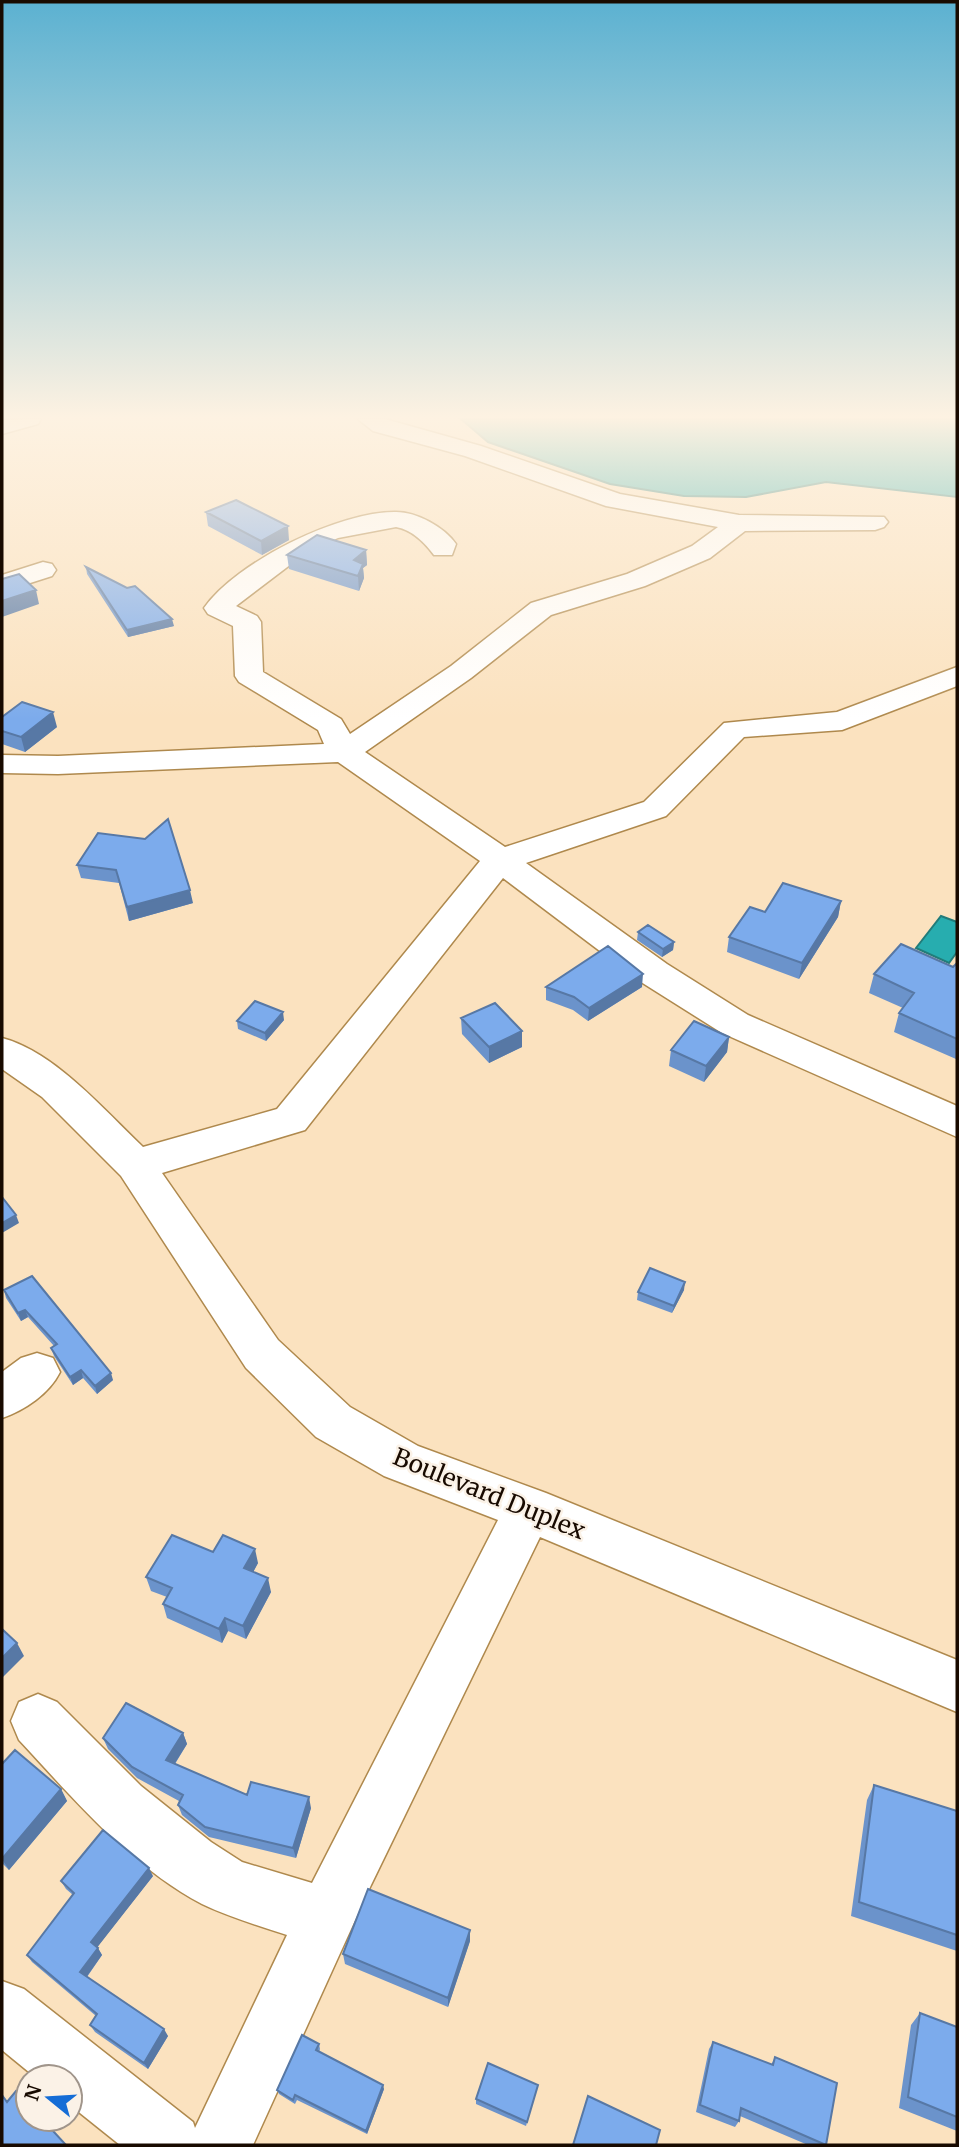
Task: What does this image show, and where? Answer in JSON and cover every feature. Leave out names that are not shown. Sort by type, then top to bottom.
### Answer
[{"type":"street","points":[[395,519],[331,532],[298,547],[244,585],[218,608],[247,622],[249,676],[330,725],[344,752],[654,973],[735,1024],[957,1122]]},
{"type":"street","points":[[397,519],[412,522],[443,544],[443,550]]},
{"type":"street","points":[[718,519],[739,523],[875,522]]},
{"type":"street","points":[[2,764],[58,765],[344,752],[461,673],[541,609],[636,580],[701,552],[739,523]]},
{"type":"street","points":[[2,584],[43,570]]},
{"type":"street","points":[[135,1165],[291,1121],[499,860],[605,828],[655,809],[735,729],[842,721],[957,676]]},
{"type":"street","name":"Boulevard Duplex","points":[[2,1051],[56,1087],[135,1165],[262,1354],[333,1422],[401,1461],[528,1509],[957,1686]]},
{"type":"street","points":[[220,2145],[327,1917],[528,1509]]},
{"type":"street","points":[[38,1721],[135,1817],[216,1880],[327,1917]]},
{"type":"street","points":[[2,2011],[170,2145]]},
{"type":"water","points":[[941,916],[957,922],[957,952],[949,963],[916,948]]},
{"type":"building","points":[[220,519],[274,519],[288,526],[261,541]]},
{"type":"building","points":[[317,535],[366,550],[354,560],[363,564],[358,576],[287,555]]},
{"type":"building","points":[[86,567],[127,588],[135,586],[172,619],[127,630]]},
{"type":"building","points":[[19,574],[36,590],[2,601],[2,579]]},
{"type":"building","points":[[22,702],[53,712],[21,737],[2,731],[2,717]]},
{"type":"building","points":[[168,819],[190,890],[127,907],[116,870],[77,865],[98,833],[145,839]]},
{"type":"building","points":[[783,883],[841,901],[802,963],[729,937],[750,907],[765,912]]},
{"type":"building","points":[[648,925],[674,942],[663,949],[638,932]]},
{"type":"building","points":[[901,944],[953,967],[957,963],[957,1039],[899,1013],[914,993],[874,974]]},
{"type":"building","points":[[608,946],[643,974],[589,1008],[574,997],[546,987]]},
{"type":"building","points":[[255,1001],[283,1012],[265,1033],[237,1021]]},
{"type":"building","points":[[495,1003],[522,1031],[489,1047],[461,1018]]},
{"type":"building","points":[[694,1021],[729,1037],[706,1066],[671,1050]]},
{"type":"building","points":[[2,1197],[16,1215],[2,1223]]},
{"type":"building","points":[[650,1268],[685,1282],[674,1306],[638,1292]]},
{"type":"building","points":[[32,1276],[111,1373],[95,1386],[81,1370],[70,1377],[51,1348],[57,1344],[25,1310],[18,1313],[4,1290]]},
{"type":"building","points":[[172,1535],[213,1552],[223,1535],[255,1549],[244,1568],[268,1578],[243,1626],[225,1618],[219,1629],[163,1604],[172,1588],[146,1577]]},
{"type":"building","points":[[2,1629],[17,1643],[2,1658]]},
{"type":"building","points":[[126,1703],[183,1733],[166,1760],[247,1795],[251,1782],[309,1797],[293,1848],[205,1827],[178,1805],[183,1795],[132,1767],[103,1738]]},
{"type":"building","points":[[15,1750],[61,1789],[2,1859],[2,1764]]},
{"type":"building","points":[[874,1785],[957,1811],[957,1935],[859,1902]]},
{"type":"building","points":[[103,1830],[149,1868],[91,1942],[98,1948],[80,1972],[164,2029],[144,2063],[90,2025],[97,2014],[27,1955],[74,1893],[61,1881]]},
{"type":"building","points":[[368,1889],[470,1930],[448,1998],[343,1954]]},
{"type":"building","points":[[920,2013],[957,2027],[957,2117],[908,2097]]},
{"type":"building","points":[[302,2035],[319,2044],[316,2050],[383,2085],[366,2131],[295,2095],[293,2100],[277,2090]]},
{"type":"building","points":[[713,2042],[773,2065],[775,2057],[837,2083],[826,2145],[741,2108],[739,2121],[700,2105]]},
{"type":"building","points":[[488,2063],[538,2085],[527,2122],[476,2099]]},
{"type":"building","points":[[14,2093],[14,2133],[55,2133],[66,2145],[2,2145],[2,2095],[7,2102]]},
{"type":"building","points":[[588,2096],[660,2130],[656,2145],[573,2145]]}]
